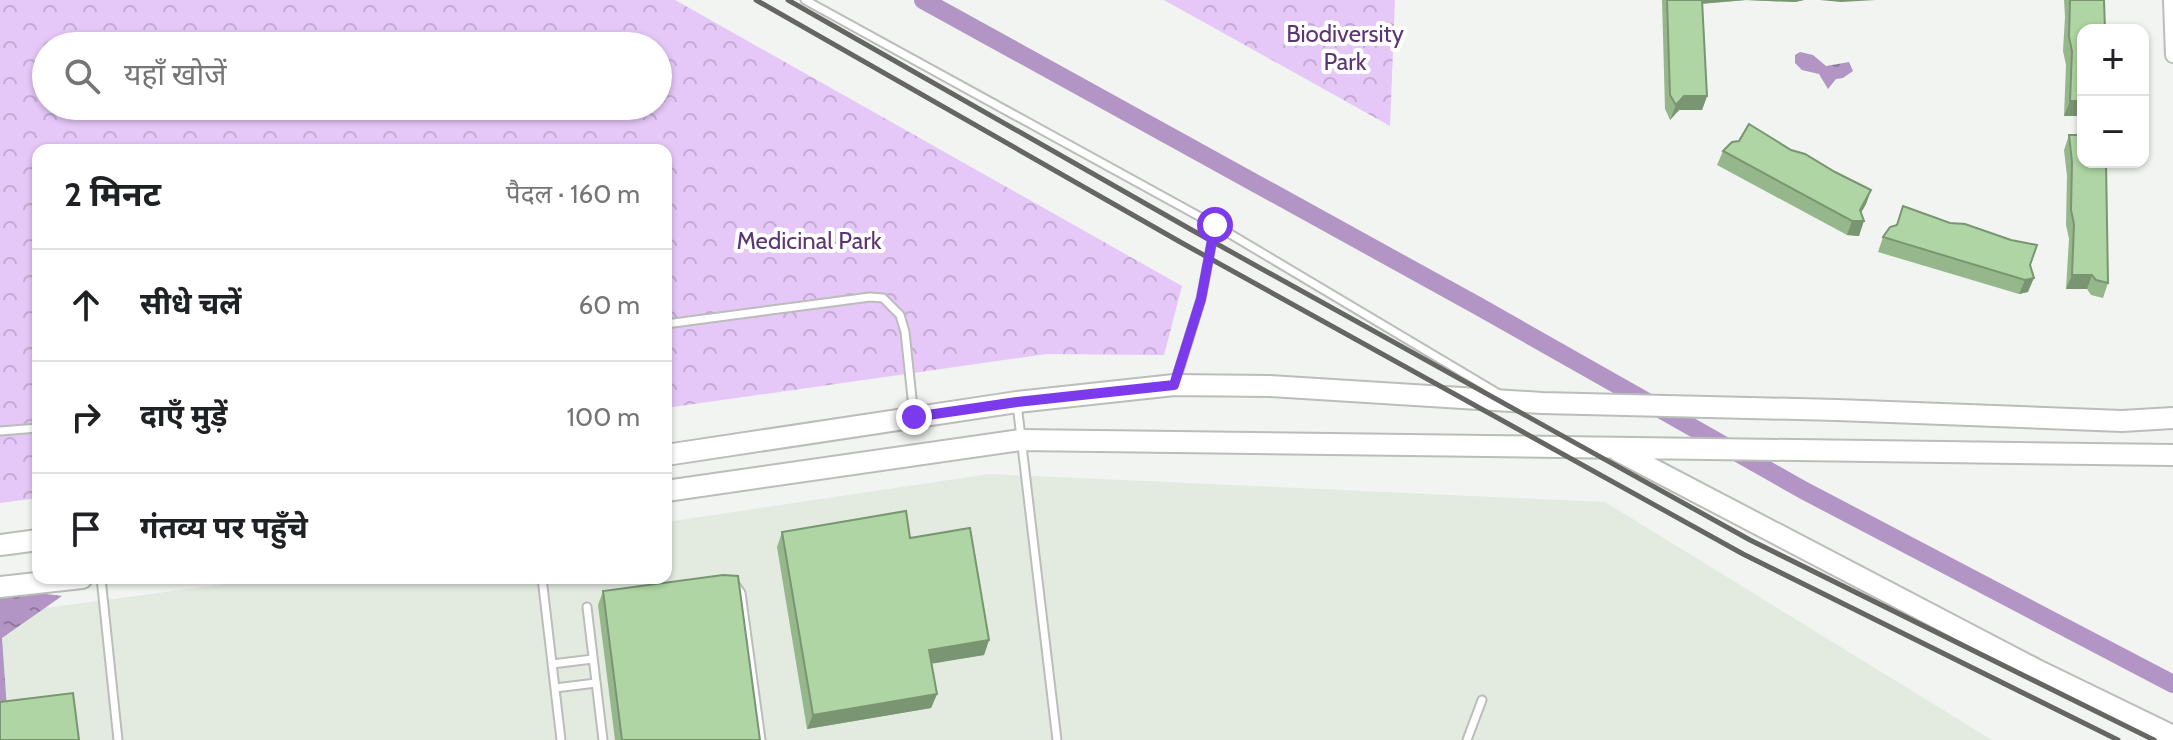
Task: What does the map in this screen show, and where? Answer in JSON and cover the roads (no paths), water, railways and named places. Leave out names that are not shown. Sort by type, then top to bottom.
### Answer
[{"type":"street","points":[[2171,0],[2173,55]]},
{"type":"street","points":[[672,454],[1017,402],[1174,385],[1269,386],[1542,403],[2122,421],[2173,418]]},
{"type":"street","points":[[2122,421],[2122,456]]},
{"type":"street","points":[[672,490],[1020,440],[2173,455]]},
{"type":"street","points":[[1622,448],[2037,670],[2173,736]]},
{"type":"street","points":[[0,545],[32,541]]},
{"type":"street","points":[[0,587],[32,583]]},
{"type":"lane","points":[[805,0],[1215,225],[1512,401]]},
{"type":"lane","points":[[1174,385],[1201,299],[1215,225]]},
{"type":"lane","points":[[672,323],[870,297],[883,298],[900,315],[905,332],[914,417]]},
{"type":"lane","points":[[1017,402],[1057,740]]},
{"type":"lane","points":[[0,431],[32,428]]},
{"type":"lane","points":[[721,584],[734,583],[739,587],[761,740]]},
{"type":"lane","points":[[102,584],[118,740]]},
{"type":"lane","points":[[543,584],[561,740]]},
{"type":"lane","points":[[587,607],[603,740]]},
{"type":"lane","points":[[552,664],[593,659]]},
{"type":"lane","points":[[555,688],[596,683]]},
{"type":"lane","points":[[1467,740],[1482,700]]},
{"type":"water","points":[[1800,52],[1813,55],[1826,66],[1849,62],[1853,71],[1836,79],[1828,89],[1819,74],[1802,70],[1795,63],[1795,55]]},
{"type":"water","points":[[0,588],[62,596],[2,638],[7,709],[0,709]]},
{"type":"waterway","points":[[923,0],[1478,306],[1803,490],[2173,684]]},
{"type":"railway","points":[[756,0],[1182,243],[1743,554],[2118,740]]},
{"type":"railway","points":[[788,0],[1190,229],[1750,540],[2154,740]]},
{"type":"park label","name":"Biodiversity Park","points":[[1345,48]]},
{"type":"park label","name":"Medicinal Park","points":[[809,241]]}]
